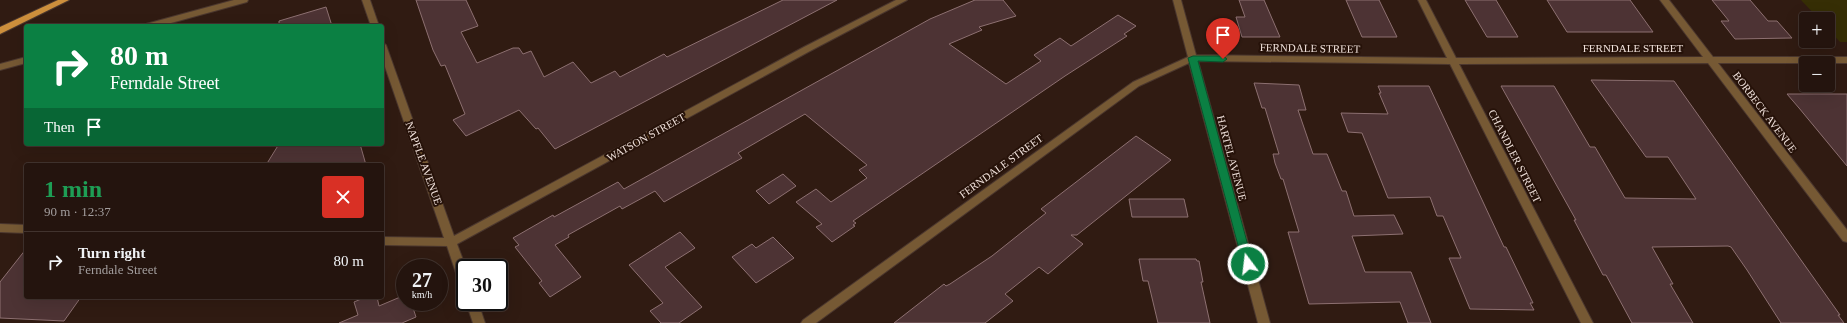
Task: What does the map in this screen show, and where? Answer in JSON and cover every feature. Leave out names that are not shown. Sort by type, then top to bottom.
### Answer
[{"type":"main road","points":[[0,31],[65,0]]},
{"type":"street","points":[[156,24],[244,0]]},
{"type":"street","points":[[366,0],[374,24]]},
{"type":"street","name":"WATSON STREET","points":[[384,241],[452,242],[807,49],[903,0]]},
{"type":"street","name":"HARTEL AVENUE","points":[[1177,0],[1264,323]]},
{"type":"street","name":"CHANDLER STREET","points":[[1422,0],[1587,323]]},
{"type":"street","name":"BORBECK AVENUE","points":[[1664,0],[1847,238]]},
{"type":"street","name":"NAPFLE AVENUE","points":[[384,51],[458,259]]},
{"type":"street","name":"FERNDALE STREET","points":[[807,323],[1136,84],[1193,58],[1453,61],[1710,59],[1847,60]]},
{"type":"street","points":[[0,67],[24,61]]},
{"type":"street","points":[[0,228],[24,229]]},
{"type":"street","points":[[475,311],[479,323]]},
{"type":"shaded area","points":[[1801,0],[1847,0],[1847,42],[1840,42],[1835,37],[1835,12],[1812,12]]},
{"type":"building","points":[[416,0],[466,0],[478,26],[461,32],[477,63],[513,48],[519,48],[523,54],[531,51],[544,77],[573,62],[591,83],[615,71],[620,77],[664,54],[667,57],[783,0],[837,0],[555,149],[538,128],[536,129],[519,110],[466,136],[453,120],[465,114],[445,65],[441,66],[433,50]]},
{"type":"building","points":[[975,0],[1003,0],[1016,16],[979,27],[982,30],[949,44],[1006,84],[1041,61],[1034,55],[1060,38],[1071,46],[1118,15],[1136,26],[1124,34],[1127,36],[1065,76],[853,221],[856,223],[853,225],[855,226],[832,242],[816,227],[822,224],[796,202],[816,189],[831,202],[867,178],[859,170],[867,165],[805,114],[738,153],[742,158],[664,202],[655,191],[622,209],[620,206],[568,235],[569,237],[555,245],[581,277],[550,297],[539,283],[542,281],[515,247],[519,245],[513,238],[553,215],[554,217],[618,182],[624,189],[930,19]]},
{"type":"building","points":[[1239,0],[1264,0],[1280,37],[1242,37],[1236,17],[1245,17]]},
{"type":"building","points":[[1346,0],[1379,0],[1397,37],[1362,37]]},
{"type":"building","points":[[1465,0],[1496,0],[1518,37],[1487,37]]},
{"type":"building","points":[[1547,0],[1630,0],[1653,32],[1567,32]]},
{"type":"building","points":[[1712,0],[1750,0],[1768,21],[1777,21],[1792,38],[1735,39],[1721,21],[1729,21]]},
{"type":"building","points":[[326,7],[331,24],[279,24],[279,21]]},
{"type":"building","points":[[1591,80],[1674,81],[1840,315],[1838,315],[1844,323],[1781,323],[1747,270],[1731,247],[1728,246],[1652,247],[1673,284],[1670,284],[1693,323],[1632,323],[1606,275],[1603,275],[1574,220],[1576,220],[1501,86],[1554,86],[1590,147],[1595,147],[1625,198],[1696,199],[1668,157],[1646,157]]},
{"type":"building","points":[[1254,83],[1299,85],[1306,110],[1298,110],[1313,154],[1327,154],[1342,191],[1346,191],[1354,216],[1394,215],[1403,234],[1352,236],[1365,272],[1411,272],[1431,323],[1408,323],[1400,302],[1309,304],[1288,232],[1299,232],[1283,179],[1281,179],[1275,163],[1273,154],[1279,154],[1265,108],[1262,108]]},
{"type":"building","points":[[1378,86],[1429,86],[1504,247],[1506,247],[1533,303],[1530,303],[1534,310],[1470,309],[1449,258],[1461,258],[1443,216],[1437,216],[1430,197],[1388,198],[1362,133],[1348,132],[1341,113],[1388,114],[1379,93],[1381,93]]},
{"type":"building","points":[[1787,94],[1847,94],[1847,166],[1799,108]]},
{"type":"building","points":[[1136,136],[1171,160],[1077,235],[1071,235],[1083,244],[1048,274],[1039,267],[1005,294],[1013,301],[985,323],[894,323],[944,284],[946,286],[950,284],[992,256],[1046,213],[1041,209]]},
{"type":"building","points":[[278,146],[361,146],[365,163],[267,163]]},
{"type":"building","points":[[783,174],[796,186],[769,204],[756,191]]},
{"type":"building","points":[[1129,199],[1184,199],[1188,217],[1132,217]]},
{"type":"building","points":[[680,232],[695,248],[665,267],[702,307],[679,323],[661,323],[650,311],[663,303],[629,265]]},
{"type":"building","points":[[773,237],[794,258],[756,283],[732,257],[752,244],[756,248]]},
{"type":"building","points":[[24,252],[24,299],[80,299],[64,321],[0,318],[0,282]]},
{"type":"building","points":[[1139,259],[1196,259],[1199,261],[1203,282],[1201,282],[1210,323],[1158,323],[1148,281],[1143,281]]},
{"type":"building","points":[[361,299],[377,299],[379,306],[396,299],[396,311],[414,311],[416,317],[402,323],[339,323],[358,315],[354,302]]},
{"type":"route","points":[[1223,59],[1193,58],[1248,264]]}]
